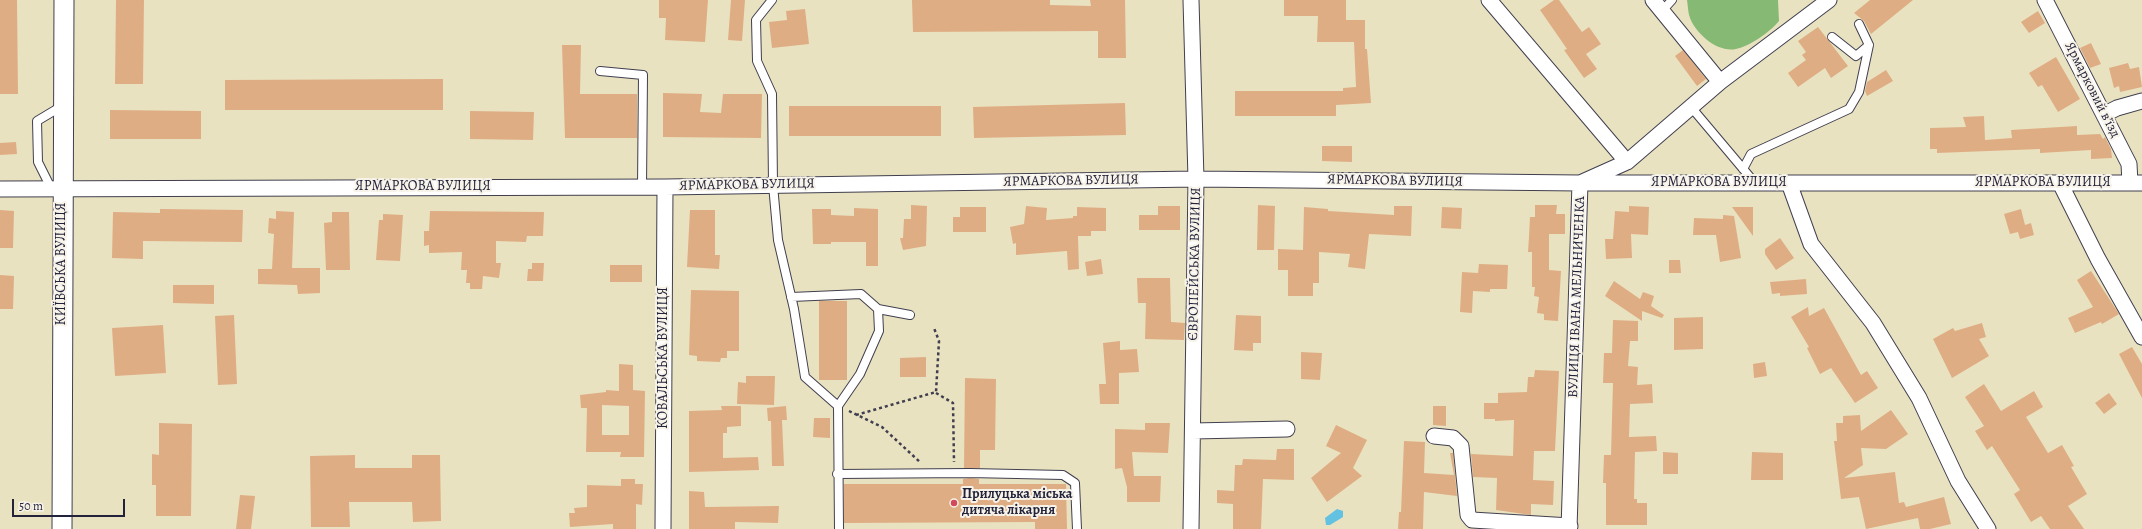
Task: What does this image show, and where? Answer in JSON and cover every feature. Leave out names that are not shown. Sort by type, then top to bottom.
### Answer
[{"type":"street","name":"КИЇВСЬКА ВУЛИЦЯ","points":[[62,529],[56,188],[63,106],[64,0]]},
{"type":"street","name":"ЄВРОПЕЙСЬКА ВУЛИЦЯ","points":[[1191,0],[1196,179],[1191,529]]},
{"type":"street","points":[[1489,0],[1627,162]]},
{"type":"street","name":"ВУЛИЦЯ ІВАНА МЕЛЬНИЧЕНКА","points":[[1569,527],[1580,183],[1627,162],[1720,82],[1829,0]]},
{"type":"street","name":"Ярмарковий вʼїзд","points":[[2045,0],[2105,114],[2129,164],[2136,183]]},
{"type":"street","points":[[1657,6],[1720,82]]},
{"type":"street","points":[[2105,114],[2117,108],[2142,101]]},
{"type":"street","name":"ЯРМАРКОВА ВУЛИЦЯ","points":[[0,189],[665,187],[1196,179],[1580,183],[2136,183]]},
{"type":"street","points":[[2060,182],[2098,259],[2142,337]]},
{"type":"street","points":[[1789,183],[1811,244],[1872,323],[1919,398],[1958,481],[1988,529]]},
{"type":"street","name":"КОВАЛЬСЬКА ВУЛИЦЯ","points":[[663,529],[665,187]]},
{"type":"street","points":[[1193,430],[1287,429]]},
{"type":"street","points":[[1434,436],[1453,438],[1461,446],[1468,514],[1472,520],[1569,527]]},
{"type":"lane","points":[[772,0],[756,20],[757,61],[772,94],[774,185],[778,240],[792,298],[805,377],[838,406]]},
{"type":"lane","points":[[1657,6],[1672,0]]},
{"type":"lane","points":[[1743,169],[1751,154],[1849,109],[1859,92],[1869,45],[1859,24]]},
{"type":"lane","points":[[1832,37],[1856,56],[1869,45]]},
{"type":"lane","points":[[600,71],[643,75],[642,187]]},
{"type":"lane","points":[[56,188],[38,162],[36,121],[63,106]]},
{"type":"lane","points":[[1691,107],[1755,183]]},
{"type":"lane","points":[[792,298],[862,294],[878,309],[910,315]]},
{"type":"lane","points":[[839,529],[837,474],[838,406],[860,374],[879,331],[878,309]]},
{"type":"lane","points":[[837,474],[955,473],[1064,475],[1075,483],[1077,529]]},
{"type":"path","points":[[934,328],[939,340],[936,392]]},
{"type":"path","points":[[856,415],[936,392],[953,403],[955,473]]},
{"type":"path","points":[[838,406],[882,427],[932,473]]},
{"type":"green space","points":[[1687,0],[1778,0],[1779,21],[1765,34],[1747,45],[1736,49],[1722,48],[1708,41],[1697,30],[1688,12]]},
{"type":"water","points":[[1337,509],[1343,511],[1343,517],[1330,525],[1326,525],[1325,518]]},
{"type":"building","points":[[0,0],[17,0],[18,94],[0,94]]},
{"type":"building","points":[[116,0],[144,0],[143,84],[115,84]]},
{"type":"building","points":[[659,0],[708,0],[705,42],[665,40],[666,18],[659,18]]},
{"type":"building","points":[[731,0],[745,0],[742,41],[728,40]]},
{"type":"building","points":[[912,0],[1050,0],[1050,5],[1091,6],[1090,0],[1125,0],[1126,58],[1098,58],[1098,31],[913,32]]},
{"type":"building","points":[[1284,0],[1346,0],[1346,20],[1365,20],[1365,49],[1367,49],[1371,103],[1336,105],[1336,116],[1235,116],[1235,91],[1343,91],[1343,88],[1356,87],[1354,42],[1317,42],[1318,16],[1284,16]]},
{"type":"building","points":[[1554,0],[1559,0],[1582,32],[1589,27],[1601,44],[1586,54],[1597,69],[1584,78],[1564,50],[1567,49],[1540,10]]},
{"type":"building","points":[[1870,0],[1913,0],[1871,34],[1864,21],[1854,13]]},
{"type":"building","points":[[805,9],[809,44],[772,48],[769,22],[787,20],[786,11]]},
{"type":"building","points":[[2038,11],[2045,23],[2029,33],[2021,22]]},
{"type":"building","points":[[1818,27],[1848,66],[1831,78],[1825,68],[1798,87],[1788,73],[1806,60],[1802,55],[1806,52],[1798,41]]},
{"type":"building","points":[[2091,43],[2101,64],[2090,68],[2080,48]]},
{"type":"building","points":[[562,45],[581,45],[580,94],[637,94],[637,138],[565,138]]},
{"type":"building","points":[[1683,50],[1706,79],[1697,86],[1675,56]]},
{"type":"building","points":[[2056,57],[2080,99],[2058,112],[2042,85],[2038,87],[2029,73]]},
{"type":"building","points":[[2128,63],[2130,69],[2139,67],[2142,87],[2120,92],[2119,86],[2114,88],[2109,68]]},
{"type":"building","points":[[1886,70],[1893,81],[1867,96],[1865,91],[1867,82]]},
{"type":"building","points":[[443,79],[443,110],[225,110],[225,80]]},
{"type":"building","points":[[663,93],[702,94],[700,112],[721,113],[723,94],[762,94],[761,138],[663,137]]},
{"type":"building","points":[[1125,103],[1126,135],[974,138],[973,107]]},
{"type":"building","points":[[789,106],[941,106],[941,136],[789,136]]},
{"type":"building","points":[[110,110],[201,111],[201,139],[110,139]]},
{"type":"building","points":[[470,111],[534,112],[533,140],[470,139]]},
{"type":"building","points":[[1984,116],[1985,140],[2012,138],[2011,130],[2077,126],[2077,135],[2100,134],[2103,139],[2105,137],[2111,149],[2112,158],[2091,159],[2091,150],[2040,153],[2040,149],[1937,153],[1937,149],[1930,149],[1930,128],[1966,127],[1963,117]]},
{"type":"building","points":[[16,142],[17,154],[0,155],[0,143]]},
{"type":"building","points":[[1322,146],[1352,146],[1352,162],[1322,161]]},
{"type":"building","points":[[911,205],[927,206],[926,246],[903,250],[900,238],[903,238],[904,219],[911,219]]},
{"type":"building","points":[[1258,205],[1275,206],[1274,250],[1257,250]]},
{"type":"building","points":[[1535,205],[1557,205],[1556,214],[1565,214],[1565,234],[1549,234],[1549,270],[1561,271],[1558,321],[1544,320],[1544,314],[1537,313],[1539,297],[1534,296],[1535,287],[1532,287],[1532,252],[1528,252],[1530,217],[1535,217]]},
{"type":"building","points":[[1026,206],[1047,208],[1046,220],[1073,218],[1073,216],[1077,216],[1077,207],[1106,208],[1106,231],[1091,231],[1091,236],[1078,236],[1079,269],[1068,270],[1067,251],[1016,255],[1016,243],[1013,244],[1010,227],[1024,224]]},
{"type":"building","points":[[1158,206],[1180,206],[1180,230],[1139,230],[1139,215],[1158,215]]},
{"type":"building","points":[[1394,206],[1412,206],[1411,236],[1369,234],[1365,269],[1348,267],[1350,254],[1319,252],[1319,283],[1313,283],[1313,296],[1288,296],[1288,270],[1278,270],[1278,249],[1303,250],[1304,207],[1328,209],[1328,211],[1394,215]]},
{"type":"building","points":[[1629,206],[1649,207],[1648,235],[1631,234],[1632,258],[1606,259],[1605,239],[1613,239],[1615,211],[1629,212]]},
{"type":"building","points":[[960,207],[986,207],[986,232],[953,232],[953,217],[960,217]]},
{"type":"building","points":[[1442,207],[1462,208],[1461,229],[1441,228]]},
{"type":"building","points":[[1732,207],[1753,207],[1753,236]]},
{"type":"building","points":[[854,208],[878,209],[878,266],[866,266],[866,242],[831,242],[831,244],[813,244],[812,209],[831,209],[831,215],[854,216]]},
{"type":"building","points":[[160,209],[243,210],[242,242],[143,241],[143,259],[112,258],[113,212],[160,213]]},
{"type":"building","points":[[2021,209],[2025,225],[2031,223],[2034,235],[2020,239],[2018,232],[2010,234],[2004,214]]},
{"type":"building","points":[[0,210],[14,211],[13,248],[0,248]]},
{"type":"building","points":[[690,210],[715,210],[715,255],[720,255],[719,269],[687,267]]},
{"type":"building","points":[[276,211],[294,212],[292,268],[320,268],[320,293],[298,294],[297,285],[258,284],[258,269],[272,269],[274,234],[268,233],[269,218],[276,219]]},
{"type":"building","points":[[430,211],[544,212],[543,236],[527,236],[526,242],[496,241],[496,263],[501,263],[499,278],[483,276],[482,289],[470,289],[470,283],[466,283],[467,270],[461,270],[462,252],[429,253],[429,245],[424,246],[424,231],[429,231]]},
{"type":"building","points":[[332,212],[349,212],[350,270],[326,270],[324,223],[332,222]]},
{"type":"building","points":[[383,214],[403,215],[400,261],[376,260],[379,220],[383,220]]},
{"type":"building","points":[[1723,215],[1734,216],[1741,258],[1720,262],[1716,235],[1693,235],[1694,218],[1723,219]]},
{"type":"building","points":[[1780,238],[1794,258],[1776,270],[1765,254],[1765,249]]},
{"type":"building","points":[[1101,259],[1103,274],[1087,276],[1085,262]]},
{"type":"building","points":[[1669,260],[1680,260],[1681,273],[1669,273]]},
{"type":"building","points":[[532,263],[544,263],[543,281],[527,281],[528,269],[532,269]]},
{"type":"building","points":[[1479,264],[1508,265],[1507,289],[1490,289],[1490,292],[1473,291],[1472,313],[1460,312],[1462,272],[1478,273]]},
{"type":"building","points":[[610,265],[642,265],[642,282],[610,282]]},
{"type":"building","points":[[2091,271],[2119,314],[2102,324],[2101,322],[2075,333],[2068,318],[2093,307],[2077,280]]},
{"type":"building","points":[[0,275],[14,276],[13,309],[0,309]]},
{"type":"building","points":[[1137,278],[1170,278],[1171,322],[1185,323],[1184,340],[1145,339],[1146,303],[1138,303]]},
{"type":"building","points":[[1806,279],[1807,294],[1780,296],[1780,293],[1772,294],[1770,282]]},
{"type":"building","points":[[1614,281],[1640,299],[1643,292],[1654,296],[1651,306],[1664,315],[1662,318],[1642,311],[1642,321],[1605,296]]},
{"type":"building","points":[[173,285],[214,285],[214,304],[173,303]]},
{"type":"building","points":[[691,290],[739,291],[739,351],[727,351],[727,358],[721,358],[720,362],[697,361],[697,356],[689,355]]},
{"type":"building","points":[[819,301],[847,301],[847,380],[819,380]]},
{"type":"building","points":[[1808,307],[1809,316],[1824,308],[1861,375],[1867,371],[1878,388],[1855,403],[1831,368],[1820,374],[1807,348],[1809,347],[1791,317]]},
{"type":"building","points":[[234,315],[237,384],[218,385],[215,316]]},
{"type":"building","points":[[1236,315],[1261,316],[1261,343],[1253,343],[1253,351],[1234,350]]},
{"type":"building","points":[[1703,317],[1703,349],[1674,350],[1674,318]]},
{"type":"building","points":[[1613,320],[1638,321],[1638,341],[1630,341],[1628,366],[1638,367],[1637,385],[1652,384],[1653,403],[1630,404],[1629,437],[1656,436],[1657,451],[1635,452],[1634,499],[1637,499],[1637,503],[1647,503],[1647,525],[1606,525],[1606,483],[1603,483],[1604,455],[1611,455],[1613,383],[1603,383],[1604,353],[1612,353]]},
{"type":"building","points":[[1982,323],[1986,337],[1979,339],[1989,356],[1952,378],[1933,339],[1953,328],[1955,331]]},
{"type":"building","points":[[163,325],[166,373],[115,376],[112,328]]},
{"type":"building","points":[[1120,341],[1120,350],[1137,349],[1139,372],[1119,373],[1119,404],[1100,404],[1099,384],[1106,384],[1103,343]]},
{"type":"building","points":[[2132,347],[2142,364],[2142,398],[2119,354]]},
{"type":"building","points":[[1301,352],[1322,353],[1320,380],[1301,379]]},
{"type":"building","points":[[926,357],[926,377],[900,377],[900,358]]},
{"type":"building","points":[[1765,362],[1767,376],[1754,378],[1753,364]]},
{"type":"building","points":[[619,364],[633,365],[633,390],[645,391],[644,457],[620,457],[621,452],[586,452],[587,408],[581,408],[580,395],[606,392],[606,390],[619,391]],"holes":[[[602,405],[629,406],[629,435],[602,435]]]},
{"type":"building","points":[[1535,370],[1559,371],[1555,451],[1534,451],[1533,480],[1554,481],[1553,505],[1531,504],[1531,515],[1496,510],[1497,478],[1473,477],[1471,454],[1513,456],[1514,420],[1495,421],[1495,419],[1484,419],[1484,403],[1498,403],[1498,393],[1527,392],[1528,377],[1534,377]]},
{"type":"building","points":[[746,376],[775,376],[774,405],[737,404],[738,382],[746,383]]},
{"type":"building","points":[[965,378],[996,379],[995,450],[980,450],[980,468],[964,468]]},
{"type":"building","points":[[1984,384],[2001,411],[2034,391],[2043,407],[2026,417],[2048,453],[2062,445],[2074,466],[2071,467],[2087,494],[2068,506],[2084,529],[2050,529],[2041,516],[2031,522],[2014,494],[2020,490],[1992,446],[1987,450],[1975,431],[1984,426],[1965,397]]},
{"type":"building","points":[[2109,393],[2117,404],[2104,414],[2095,403]]},
{"type":"building","points":[[721,406],[741,406],[741,426],[727,427],[727,433],[723,433],[723,458],[758,457],[759,470],[689,472],[689,411],[722,410]]},
{"type":"building","points":[[786,406],[787,420],[782,420],[784,466],[772,466],[771,421],[768,421],[767,408]]},
{"type":"building","points":[[1433,406],[1446,406],[1446,426],[1433,425]]},
{"type":"building","points":[[1891,410],[1908,434],[1886,449],[1861,448],[1863,465],[1844,478],[1895,472],[1899,503],[1904,502],[1906,507],[1944,497],[1951,524],[1930,529],[1920,529],[1918,518],[1866,529],[1859,497],[1841,499],[1834,441],[1837,441],[1836,423],[1843,423],[1843,416],[1860,415],[1861,431]]},
{"type":"building","points":[[814,418],[830,418],[830,438],[813,437]]},
{"type":"building","points":[[159,423],[192,424],[191,516],[156,516],[156,485],[152,485],[152,454],[159,455]]},
{"type":"building","points":[[1145,423],[1170,423],[1168,453],[1132,452],[1134,476],[1161,476],[1160,502],[1127,502],[1127,487],[1122,468],[1115,469],[1115,429],[1145,430]]},
{"type":"building","points":[[1336,425],[1367,440],[1353,468],[1362,476],[1327,502],[1311,478],[1341,453],[1326,446]]},
{"type":"building","points":[[1404,441],[1425,442],[1424,473],[1454,475],[1450,453],[1453,453],[1457,496],[1424,492],[1423,529],[1398,529],[1399,512],[1401,512]]},
{"type":"building","points":[[1277,449],[1294,449],[1294,480],[1263,479],[1261,529],[1233,529],[1233,504],[1217,503],[1217,490],[1234,491],[1235,465],[1242,465],[1243,459],[1276,460]]},
{"type":"building","points":[[1663,452],[1678,453],[1678,474],[1663,474]]},
{"type":"building","points":[[1752,452],[1783,453],[1783,480],[1751,480]]},
{"type":"building","points":[[355,455],[355,468],[412,468],[412,455],[440,455],[441,521],[413,522],[412,502],[349,502],[350,527],[311,527],[310,456]]},
{"type":"building","points":[[621,479],[635,479],[635,484],[643,484],[642,505],[636,504],[636,529],[613,529],[613,524],[570,527],[569,513],[575,513],[574,508],[587,507],[587,485],[621,486]]},
{"type":"building","name":"Прилуцька міська дитяча лікарня","points":[[963,479],[979,479],[979,484],[1066,484],[1067,529],[1035,529],[1035,522],[844,523],[844,484],[963,484]]},
{"type":"building","points":[[689,491],[704,492],[705,507],[779,506],[778,523],[735,522],[735,529],[689,529]]},
{"type":"building","points":[[240,495],[255,496],[251,529],[236,529]]},
{"type":"place","name":"Прилуцька міська дитяча лікарня","points":[[954,503]]}]
